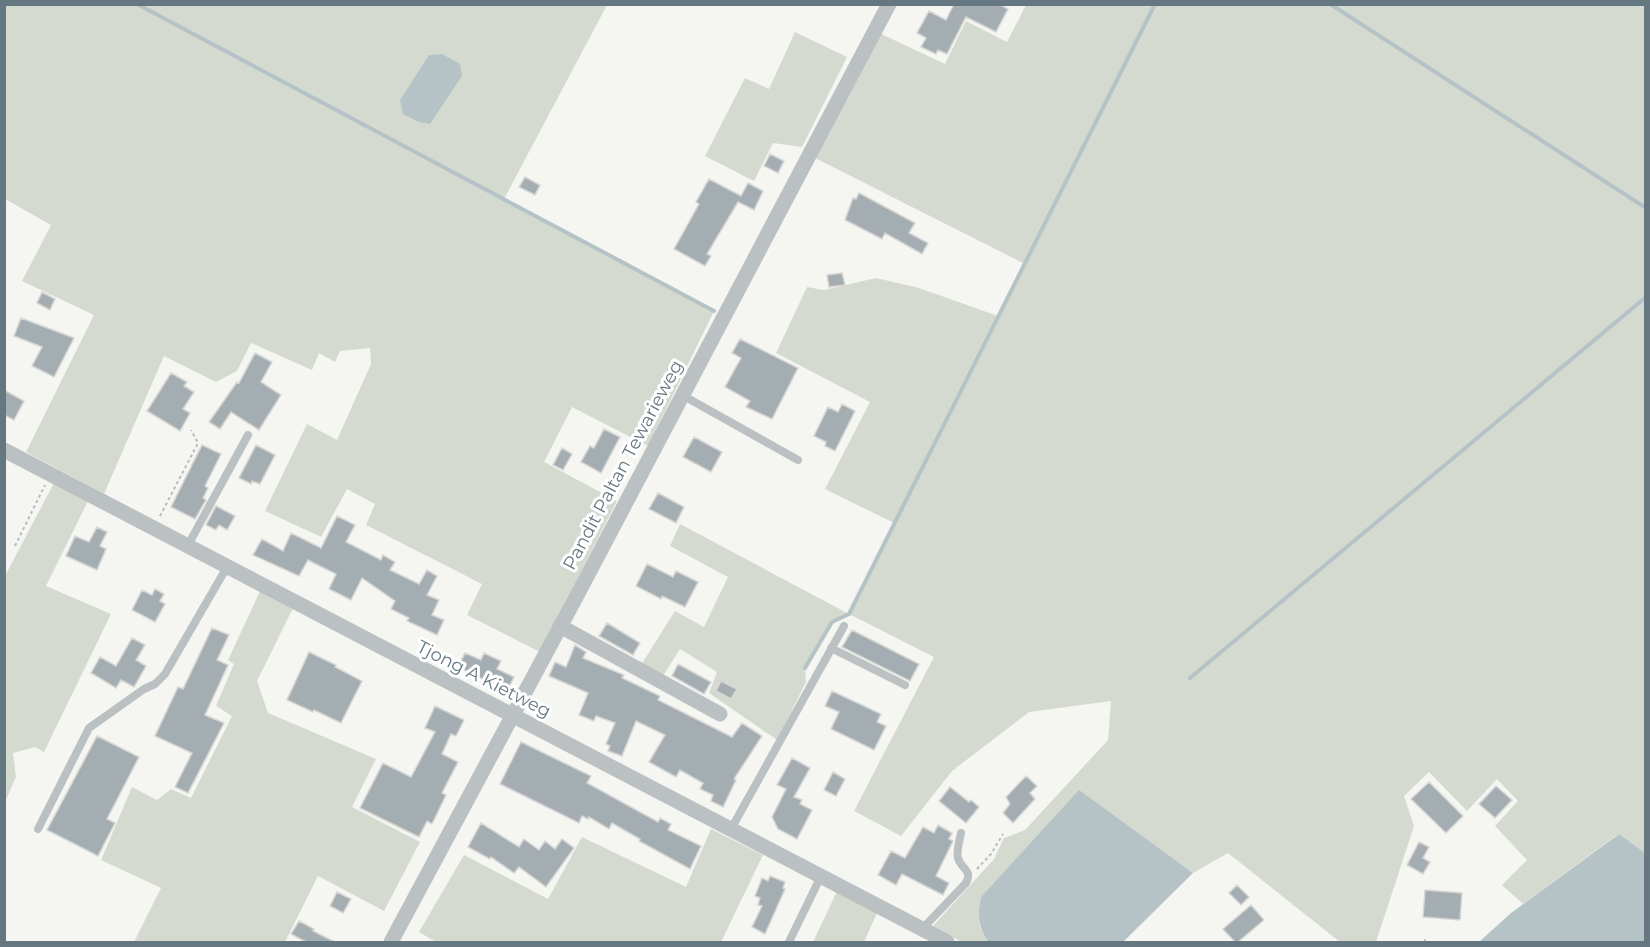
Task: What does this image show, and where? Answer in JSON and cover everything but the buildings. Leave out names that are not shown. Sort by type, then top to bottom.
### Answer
[{"type":"street","name":"Pandit Paltan Tewarieweg","points":[[391,942],[561,626],[889,4]]},
{"type":"street","name":"Tjong A Kietweg","points":[[4,450],[822,876],[927,935],[946,942]]},
{"type":"street","points":[[561,626],[720,714]]},
{"type":"lane","points":[[682,395],[798,460]]},
{"type":"lane","points":[[187,547],[248,435]]},
{"type":"lane","points":[[38,829],[89,728],[165,674],[226,567]]},
{"type":"lane","points":[[731,829],[844,626]]},
{"type":"lane","points":[[831,648],[905,685]]},
{"type":"lane","points":[[927,935],[969,877],[957,855],[961,833]]},
{"type":"lane","points":[[789,942],[822,876]]},
{"type":"path","points":[[153,529],[198,443],[191,429]]},
{"type":"path","points":[[15,546],[50,474]]},
{"type":"path","points":[[969,877],[991,854],[1003,834]]},
{"type":"path","points":[[1424,942],[1427,937]]},
{"type":"shaded area","points":[[5,5],[607,5],[504,199],[714,311],[648,446],[572,407],[544,462],[617,501],[540,652],[467,615],[482,584],[366,525],[375,504],[347,489],[321,537],[265,511],[307,424],[337,440],[371,364],[370,348],[340,351],[335,362],[319,353],[312,370],[251,343],[237,371],[216,382],[164,356],[104,494],[26,452],[94,315],[22,281],[51,225],[5,199]]},
{"type":"shaded area","points":[[1026,5],[1645,5],[1645,853],[1618,834],[1523,904],[1502,885],[1527,860],[1495,826],[1518,801],[1497,779],[1467,811],[1429,772],[1404,796],[1414,826],[1376,942],[1340,942],[1228,853],[1193,873],[1079,791],[981,897],[980,927],[990,942],[962,942],[932,927],[994,859],[1004,838],[1025,830],[1108,740],[1111,701],[1029,712],[952,771],[901,836],[854,811],[934,657],[849,614],[894,523],[825,489],[870,402],[776,353],[807,287],[824,290],[876,278],[919,288],[998,316],[1025,264],[813,157],[879,33],[945,64],[966,21],[1007,42]]},
{"type":"shaded area","points":[[795,32],[847,57],[802,147],[773,143],[754,181],[705,156],[745,78],[769,89]]},
{"type":"shaded area","points":[[442,54],[460,64],[462,76],[430,124],[419,122],[403,114],[400,100],[429,55]]},
{"type":"shaded area","points":[[55,481],[89,499],[46,586],[111,614],[44,752],[35,747],[13,753],[16,777],[5,802],[4,578]]},
{"type":"shaded area","points":[[680,524],[849,614],[832,622],[805,668],[806,682],[777,740],[709,693],[717,672],[680,649],[663,676],[641,665],[675,611],[704,627],[728,577],[670,546]]},
{"type":"shaded area","points":[[261,589],[294,606],[257,681],[268,713],[376,759],[352,807],[420,842],[384,911],[318,876],[285,942],[134,942],[161,888],[101,860],[132,787],[157,800],[171,789],[191,798],[232,716],[216,706],[234,664],[228,660]]},
{"type":"shaded area","points":[[1079,790],[1193,873],[1123,942],[988,941],[979,920],[981,897]]},
{"type":"shaded area","points":[[711,829],[763,855],[721,942],[436,942],[419,932],[464,855],[548,899],[582,837],[686,887]]},
{"type":"shaded area","points":[[1619,834],[1645,853],[1645,942],[1479,942],[1511,913]]},
{"type":"shaded area","points":[[837,891],[877,913],[864,942],[813,942]]},
{"type":"waterway","points":[[137,4],[714,311]]},
{"type":"waterway","points":[[805,668],[832,622],[849,614],[1155,4]]},
{"type":"waterway","points":[[1330,4],[1646,208]]},
{"type":"waterway","points":[[1190,678],[1646,297]]}]
